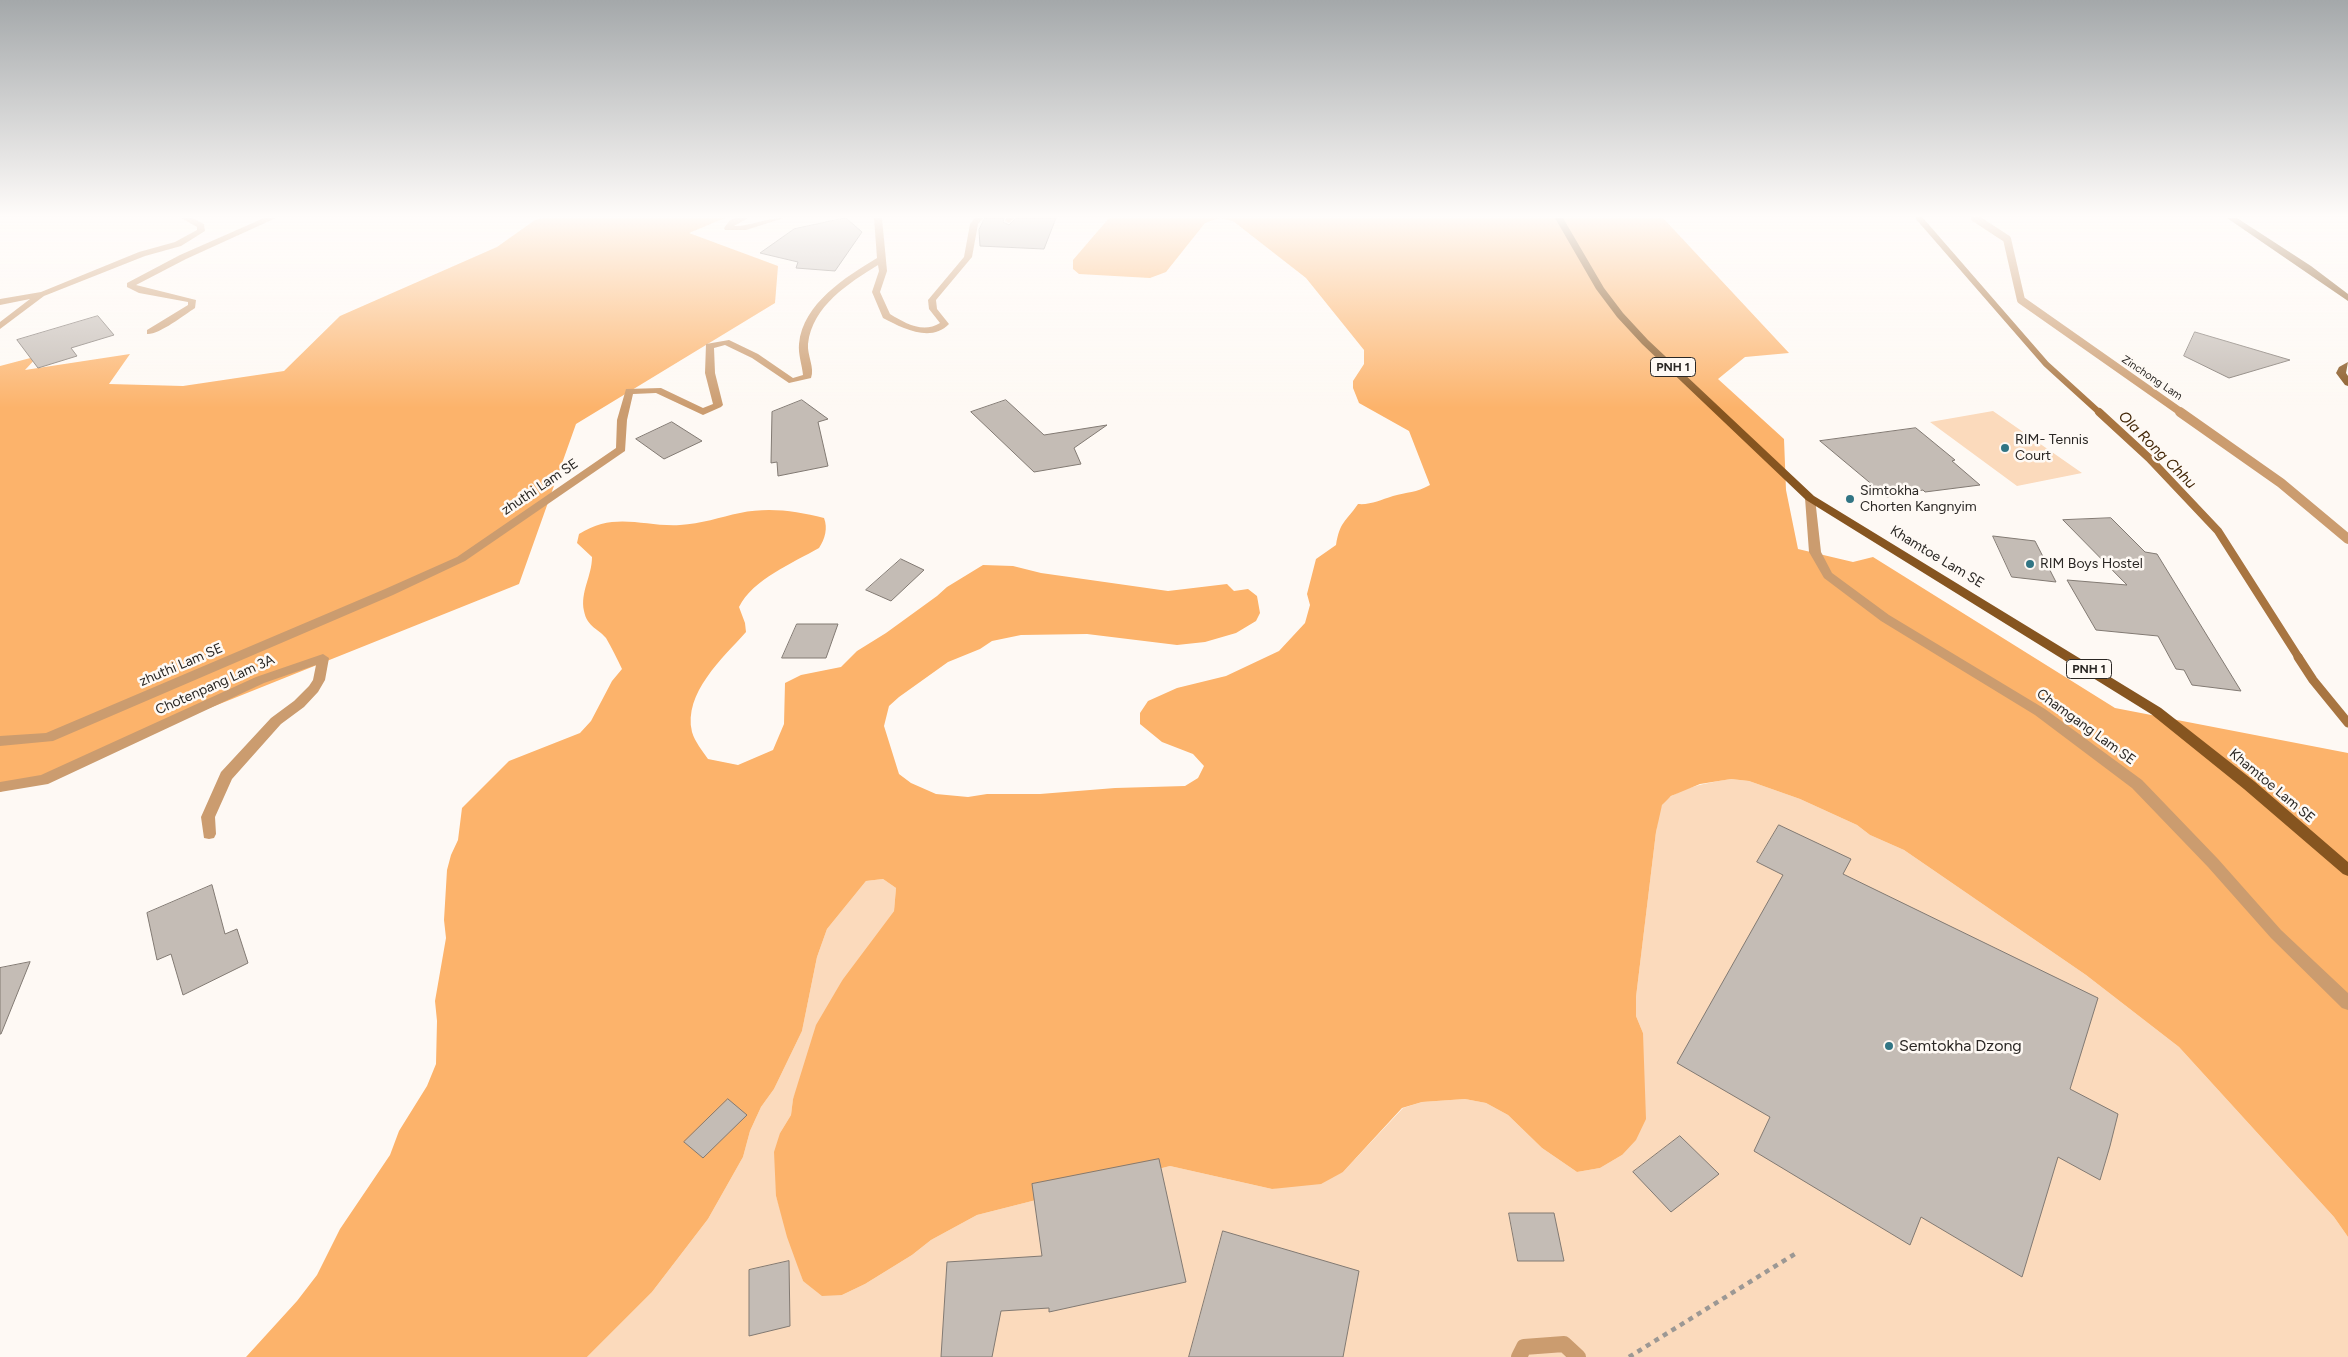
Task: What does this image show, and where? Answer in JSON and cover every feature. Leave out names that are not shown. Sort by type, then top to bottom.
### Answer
[{"type":"main road","name":"Khamtoe Lam SE","points":[[1596,281],[1620,315],[1645,342],[1810,498],[2156,711],[2249,785],[2348,870]]},
{"type":"main road","points":[[2326,281],[2348,298]]},
{"type":"main road","points":[[2348,365],[2342,369],[2341,373],[2348,383]]},
{"type":"street","points":[[0,302],[43,294],[74,281]]},
{"type":"street","points":[[137,281],[130,285],[139,290],[192,300],[192,306],[150,332]]},
{"type":"street","name":"zhuthi Lam SE","points":[[0,741],[48,738],[380,596],[461,559],[621,449],[622,420],[629,391],[658,390],[703,412],[718,405],[710,373],[709,346],[726,342],[755,356],[792,380],[808,376],[803,342],[813,316],[844,281]]},
{"type":"street","points":[[880,281],[876,292],[886,316],[909,328],[926,330],[940,328],[945,324],[933,309],[932,300],[948,281]]},
{"type":"street","points":[[0,326],[43,294]]},
{"type":"street","name":"Chamgang Lam SE","points":[[1810,498],[1815,552],[1828,575],[1884,618],[2040,712],[2137,784],[2213,863],[2276,934],[2348,1003]]},
{"type":"street","name":"Chotenpang Lam 3A","points":[[0,787],[43,780],[260,680],[323,658],[319,680],[314,689],[276,721],[226,776],[208,817],[209,834]]},
{"type":"lane","name":"Zinchong Lam","points":[[2017,281],[2021,300],[2273,477],[2348,539]]},
{"type":"lane","points":[[1519,1357],[1524,1347],[1564,1344],[1578,1357]]},
{"type":"path","points":[[1629,1357],[1798,1252]]},
{"type":"shaded area","points":[[419,281],[777,281],[775,303],[576,424],[519,584],[0,792],[0,366],[38,356],[25,370],[130,354],[109,384],[183,386],[284,371],[340,316]]},
{"type":"shaded area","points":[[1309,281],[1722,281],[1789,353],[1745,357],[1718,379],[1784,439],[1786,490],[1798,549],[1853,562],[1873,557],[2115,708],[2348,753],[2348,1237],[2334,1217],[2179,1047],[2086,975],[1904,850],[1870,835],[1857,825],[1800,799],[1749,781],[1731,779],[1700,784],[1671,796],[1662,805],[1656,832],[1636,997],[1636,1016],[1643,1033],[1646,1119],[1636,1140],[1622,1155],[1600,1168],[1577,1172],[1542,1148],[1508,1115],[1486,1103],[1465,1099],[1422,1102],[1402,1108],[1343,1172],[1321,1184],[1272,1189],[1170,1166],[977,1215],[931,1240],[912,1255],[865,1284],[842,1295],[822,1296],[803,1281],[787,1237],[776,1196],[774,1152],[780,1133],[791,1115],[793,1099],[816,1025],[843,979],[894,911],[896,888],[883,879],[866,881],[827,929],[817,957],[802,1031],[774,1089],[761,1107],[750,1131],[743,1157],[708,1219],[652,1292],[587,1357],[246,1357],[297,1301],[317,1275],[340,1229],[390,1155],[399,1131],[427,1086],[436,1064],[437,1021],[435,1001],[446,938],[444,920],[447,870],[458,840],[462,808],[509,761],[580,733],[591,721],[612,681],[622,669],[606,638],[590,624],[584,611],[584,597],[592,557],[577,543],[579,534],[605,523],[629,522],[680,525],[761,510],[803,513],[824,518],[825,533],[819,548],[774,573],[745,597],[739,607],[746,632],[707,677],[693,704],[692,732],[708,759],[738,765],[773,750],[784,724],[785,683],[801,675],[841,667],[857,651],[886,633],[947,587],[983,565],[1013,566],[1041,573],[1168,591],[1227,584],[1234,591],[1248,589],[1257,596],[1260,613],[1256,621],[1236,633],[1205,642],[1177,645],[1087,634],[1021,635],[992,641],[980,649],[948,662],[899,697],[889,706],[884,726],[899,774],[911,783],[936,794],[968,797],[987,794],[1040,794],[1115,788],[1185,786],[1198,778],[1204,766],[1193,754],[1162,742],[1140,724],[1140,713],[1148,701],[1177,688],[1226,676],[1279,651],[1305,623],[1310,605],[1307,594],[1316,559],[1336,545],[1341,526],[1358,504],[1375,502],[1416,491],[1430,485],[1409,431],[1359,403],[1353,388],[1353,381],[1364,364],[1364,350]]},
{"type":"shaded area","name":"RIM- Tennis Court","points":[[1993,411],[2082,473],[2017,486],[1930,422]]},
{"type":"shaded area","points":[[1731,779],[1749,781],[1800,799],[1857,825],[1870,835],[1904,850],[2086,975],[2179,1047],[2334,1217],[2348,1237],[2348,1357],[587,1357],[652,1292],[708,1219],[743,1157],[750,1131],[761,1107],[774,1089],[802,1031],[817,957],[827,929],[866,881],[883,879],[896,888],[894,911],[843,979],[793,1099],[791,1115],[780,1133],[776,1196],[803,1281],[842,1295],[865,1284],[912,1255],[931,1240],[977,1215],[1170,1166],[1272,1189],[1343,1172],[1403,1108],[1422,1102],[1465,1099],[1486,1103],[1508,1115],[1542,1148],[1577,1172],[1600,1168],[1622,1155],[1643,1033],[1636,1016],[1636,997],[1656,832],[1662,805],[1667,799],[1684,790]]},
{"type":"building","points":[[98,316],[114,335],[71,348],[77,356],[38,368],[17,340]]},
{"type":"building","points":[[2195,332],[2290,360],[2229,378],[2184,356]]},
{"type":"building","points":[[802,400],[828,419],[818,422],[828,466],[778,476],[777,462],[771,463],[772,412]]},
{"type":"building","points":[[1006,400],[1044,435],[1107,425],[1074,448],[1081,464],[1034,472],[971,412]]},
{"type":"building","points":[[672,422],[702,441],[664,459],[636,439]]},
{"type":"building","points":[[1916,428],[1955,460],[1952,461],[1980,485],[1925,492],[1923,490],[1887,497],[1820,441]]},
{"type":"building","points":[[2111,518],[2145,552],[2157,554],[2241,691],[2192,685],[2184,670],[2176,669],[2158,636],[2096,630],[2067,580],[2127,585],[2063,520]]},
{"type":"building","points":[[1993,536],[2035,541],[2056,582],[2012,577]]},
{"type":"building","points":[[901,559],[924,570],[891,601],[866,590]]},
{"type":"building","points":[[797,624],[838,624],[826,658],[782,658]]},
{"type":"building","points":[[1779,825],[1851,859],[1843,874],[2098,998],[2070,1089],[2118,1114],[2110,1146],[2100,1180],[2058,1157],[2022,1277],[1921,1217],[1910,1245],[1754,1151],[1770,1117],[1677,1063],[1783,875],[1757,862]]},
{"type":"building","points":[[212,885],[225,934],[237,929],[248,963],[183,995],[171,954],[157,960],[147,913]]},
{"type":"building","points":[[30,962],[1,1034],[0,1034],[0,968]]},
{"type":"building","points":[[728,1099],[747,1115],[703,1158],[684,1142]]},
{"type":"building","points":[[1680,1136],[1719,1174],[1671,1212],[1633,1172]]},
{"type":"building","points":[[1159,1159],[1186,1282],[1049,1312],[1049,1308],[1001,1311],[992,1357],[941,1357],[947,1262],[1042,1256],[1032,1184]]},
{"type":"building","points":[[1509,1213],[1554,1213],[1564,1261],[1518,1261]]},
{"type":"building","points":[[1223,1231],[1359,1271],[1343,1357],[1189,1357]]},
{"type":"building","points":[[789,1261],[790,1326],[749,1336],[749,1270]]},
{"type":"waterway","name":"Ola Rong Chhu","points":[[1974,281],[2046,364],[2100,413]]},
{"type":"waterway","name":"Ola Rong Chhu","points":[[2099,412],[2149,458],[2218,531],[2299,658]]},
{"type":"waterway","name":"Ola Rong Chhu","points":[[2298,657],[2313,680],[2348,723]]},
{"type":"place","name":"RIM- Tennis Court","points":[[2005,448]]},
{"type":"place","name":"Simtokha Chorten Kangnyim","points":[[1850,499]]},
{"type":"place","name":"RIM Boys Hostel","points":[[2030,564]]},
{"type":"place","name":"Semtokha Dzong","points":[[1889,1046]]}]
